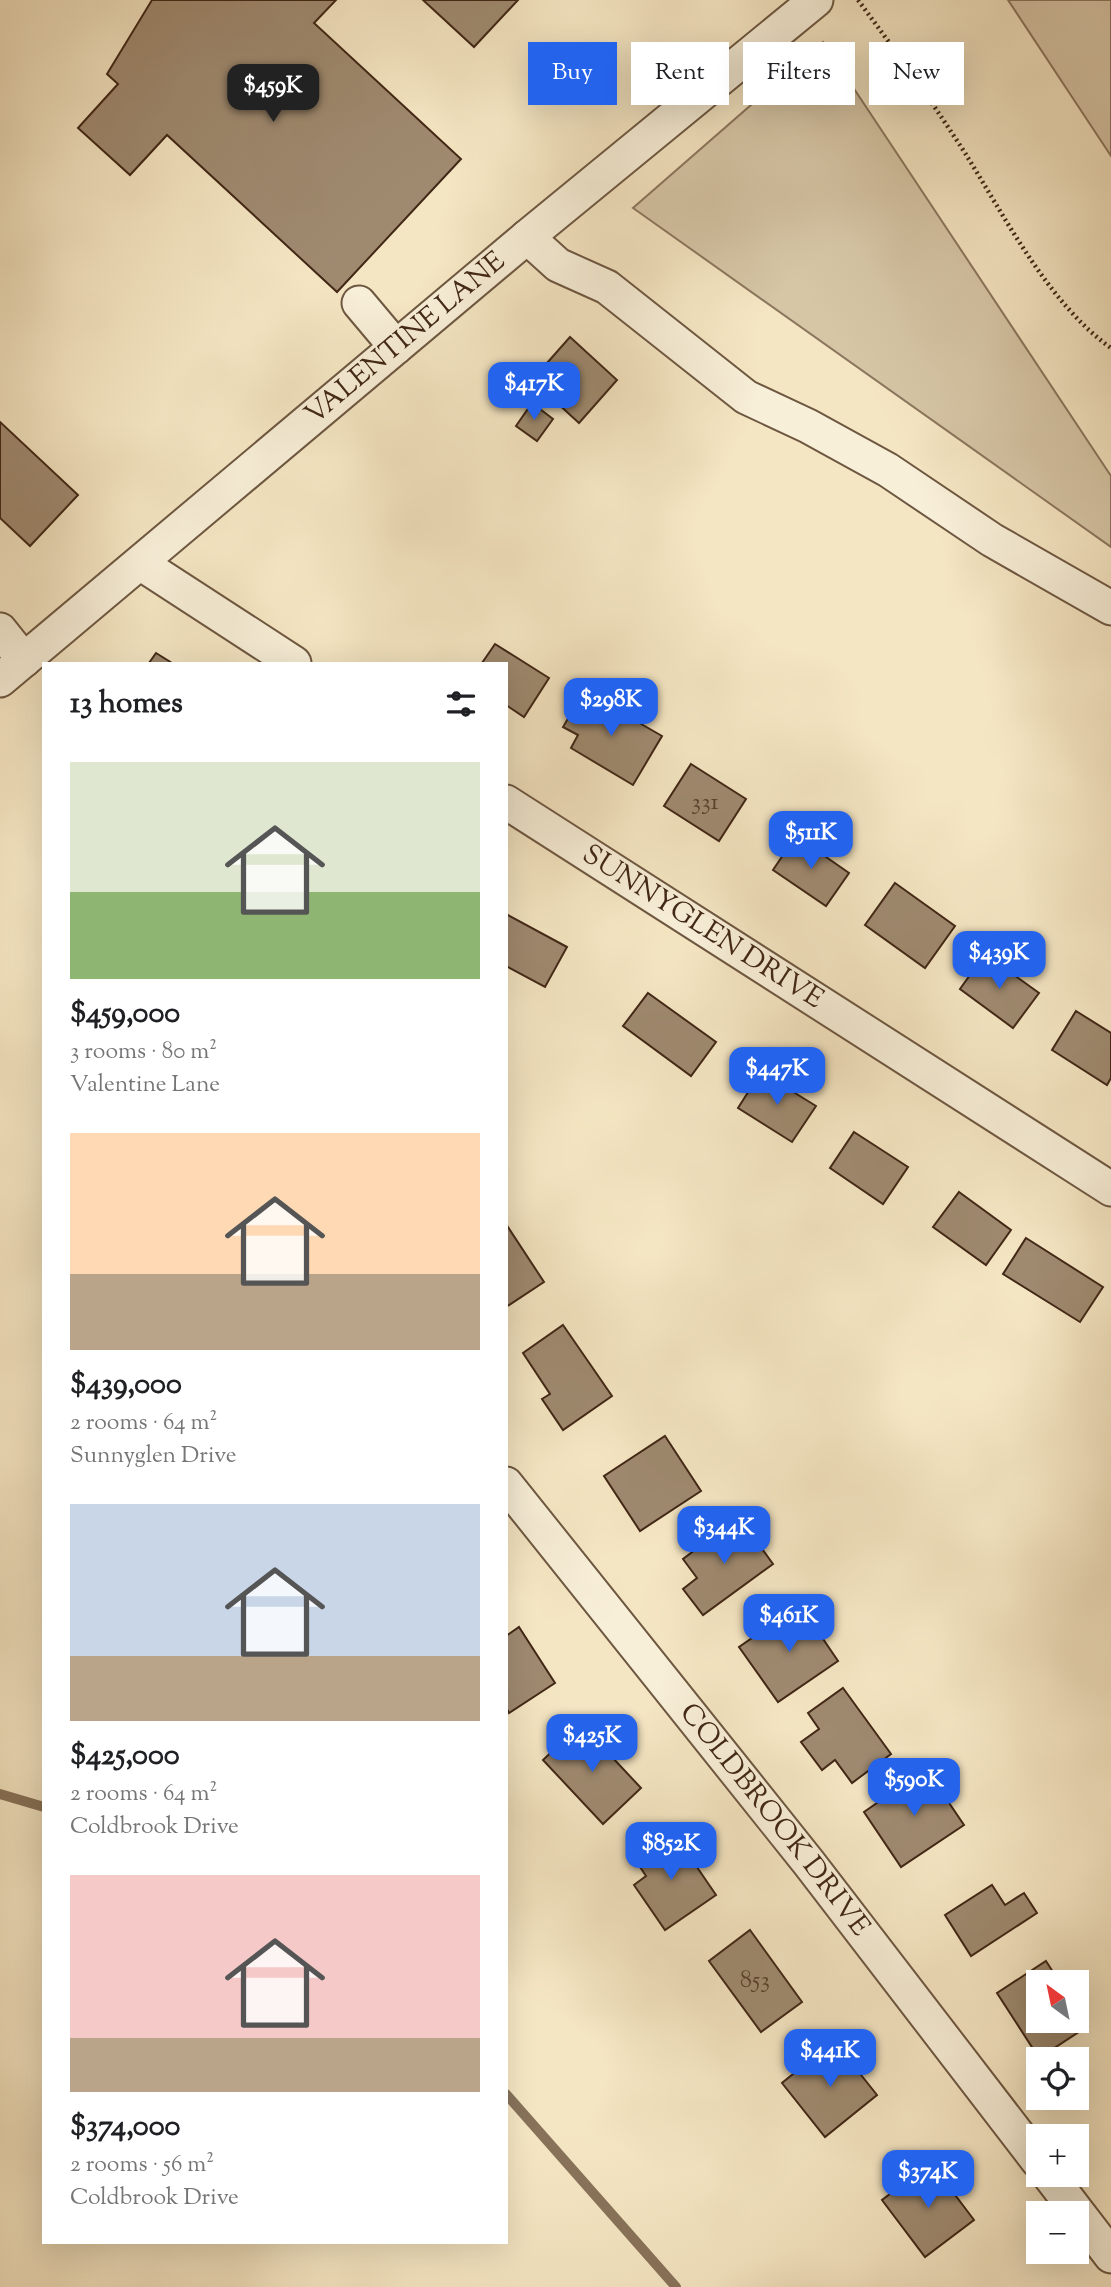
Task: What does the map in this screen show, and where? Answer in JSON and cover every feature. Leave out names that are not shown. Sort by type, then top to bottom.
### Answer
[{"type":"street","name":"VALENTINE LANE","points":[[12,670],[527,237],[816,0]]},
{"type":"street","points":[[527,237],[558,265],[607,287],[746,397],[808,426],[888,470],[992,540],[1111,608]]},
{"type":"street","points":[[359,303],[396,347]]},
{"type":"street","points":[[140,563],[292,662]]},
{"type":"street","points":[[0,630],[12,670]]},
{"type":"street","name":"SUNNYGLEN DRIVE","points":[[508,803],[1111,1189]]},
{"type":"street","name":"COLDBROOK DRIVE","points":[[510,1497],[809,1863],[1026,2145]]},
{"type":"street","points":[[1058,2187],[1111,2256]]},
{"type":"path","points":[[858,0],[926,92],[1032,260],[1076,316],[1111,348]]},
{"type":"shaded area","points":[[1008,0],[1111,0],[1111,156]]},
{"type":"shaded area","points":[[855,90],[1111,476],[1111,547],[633,208],[751,105],[855,105]]},
{"type":"building","points":[[152,0],[336,0],[314,23],[461,159],[337,292],[167,135],[130,175],[78,128],[118,84],[107,74]]},
{"type":"building","points":[[423,0],[518,0],[474,47]]},
{"type":"building","points":[[570,337],[617,380],[579,423],[532,380]]},
{"type":"building","points":[[532,403],[553,419],[537,441],[516,426]]},
{"type":"building","points":[[0,422],[78,495],[30,546],[0,518]]},
{"type":"building","points":[[495,644],[549,678],[524,717],[508,706],[508,662],[483,662]]},
{"type":"building","points":[[156,653],[170,662],[150,662]]},
{"type":"building","points":[[584,691],[662,736],[633,785],[571,748],[578,735],[563,727]]},
{"type":"building","points":[[691,764],[746,799],[719,841],[664,806]]},
{"type":"building","points":[[796,836],[849,873],[826,906],[773,870]]},
{"type":"building","points":[[895,883],[955,926],[925,968],[865,925]]},
{"type":"building","points":[[508,915],[567,947],[545,987],[508,967]]},
{"type":"building","points":[[985,954],[1039,993],[1013,1028],[960,989]]},
{"type":"building","points":[[648,993],[716,1042],[691,1076],[623,1026]]},
{"type":"building","points":[[1076,1011],[1111,1033],[1111,1078],[1107,1085],[1052,1050]]},
{"type":"building","points":[[761,1072],[816,1106],[792,1142],[738,1108]]},
{"type":"building","points":[[854,1132],[908,1167],[883,1204],[830,1168]]},
{"type":"building","points":[[959,1192],[1011,1230],[986,1265],[933,1227]]},
{"type":"building","points":[[508,1227],[544,1282],[508,1306]]},
{"type":"building","points":[[1026,1238],[1103,1287],[1080,1322],[1003,1274]]},
{"type":"building","points":[[563,1325],[612,1396],[563,1430],[542,1399],[550,1394],[523,1353]]},
{"type":"building","points":[[665,1436],[701,1491],[640,1531],[604,1476]]},
{"type":"building","points":[[739,1517],[773,1564],[703,1615],[683,1589],[697,1578],[683,1559]]},
{"type":"building","points":[[800,1605],[838,1661],[778,1702],[739,1647]]},
{"type":"building","points":[[519,1627],[555,1683],[509,1713],[508,1711],[508,1635]]},
{"type":"building","points":[[843,1688],[891,1754],[852,1783],[835,1760],[822,1770],[801,1742],[819,1729],[808,1713]]},
{"type":"building","points":[[581,1724],[641,1788],[603,1824],[543,1760]]},
{"type":"building","points":[[926,1769],[964,1825],[901,1867],[864,1812]]},
{"type":"building","points":[[673,1832],[716,1895],[665,1930],[634,1885],[646,1876],[634,1858]]},
{"type":"building","points":[[992,1885],[1005,1905],[1024,1893],[1037,1913],[971,1956],[945,1915]]},
{"type":"building","points":[[750,1930],[802,2002],[761,2032],[709,1961]]},
{"type":"building","points":[[1046,1961],[1052,1970],[1032,1970]]},
{"type":"building","points":[[1026,1974],[1026,2034],[1076,2034],[1056,2047],[1032,2047],[997,1993]]},
{"type":"building","points":[[834,2041],[877,2095],[825,2137],[782,2083]]},
{"type":"building","points":[[931,2163],[974,2220],[925,2257],[882,2200]]},
{"type":"waterway","points":[[0,1794],[42,1806]]},
{"type":"waterway","points":[[508,2096],[676,2287]]}]
